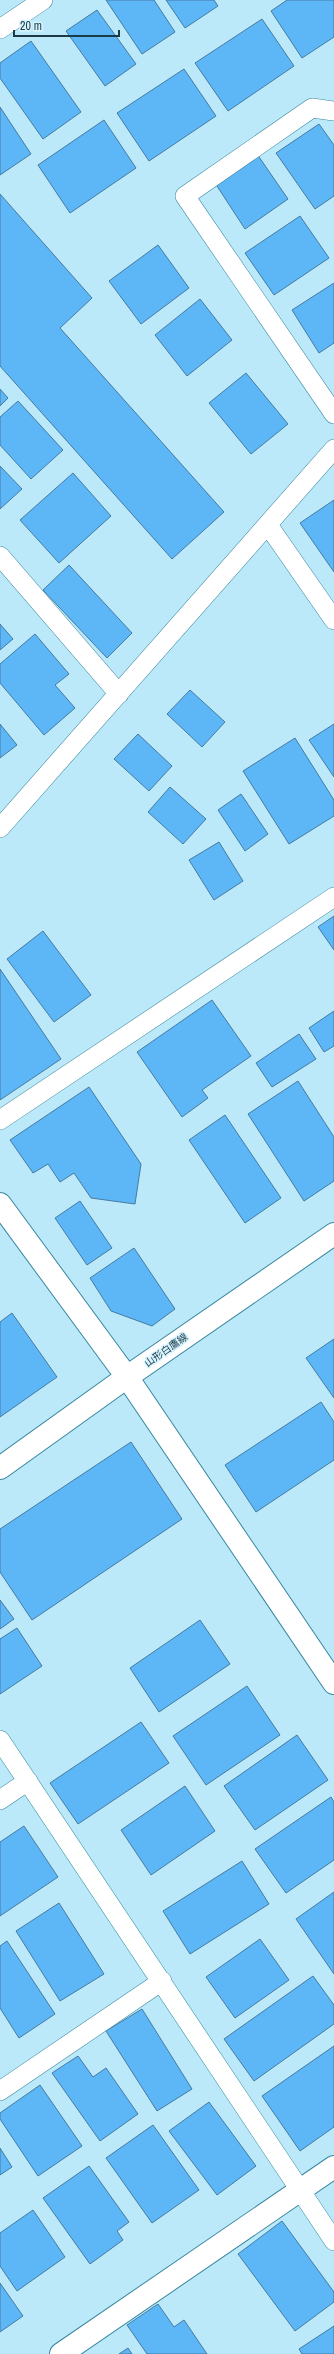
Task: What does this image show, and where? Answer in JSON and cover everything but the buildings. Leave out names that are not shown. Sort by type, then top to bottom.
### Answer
[{"type":"street","points":[[0,1204],[127,1377],[334,1683]]},
{"type":"street","name":"山形白鷹線","points":[[0,1468],[127,1377],[334,1234]]},
{"type":"street","points":[[61,2354],[334,2167]]},
{"type":"lane","points":[[0,29],[43,0]]},
{"type":"lane","points":[[334,111],[312,108],[185,196],[334,414]]},
{"type":"lane","points":[[0,828],[334,449]]},
{"type":"lane","points":[[268,525],[333,616]]},
{"type":"lane","points":[[0,556],[119,694]]},
{"type":"lane","points":[[0,1120],[334,897]]},
{"type":"lane","points":[[0,1740],[334,2241]]},
{"type":"lane","points":[[0,1800],[28,1781]]},
{"type":"lane","points":[[0,2091],[162,1981]]}]
